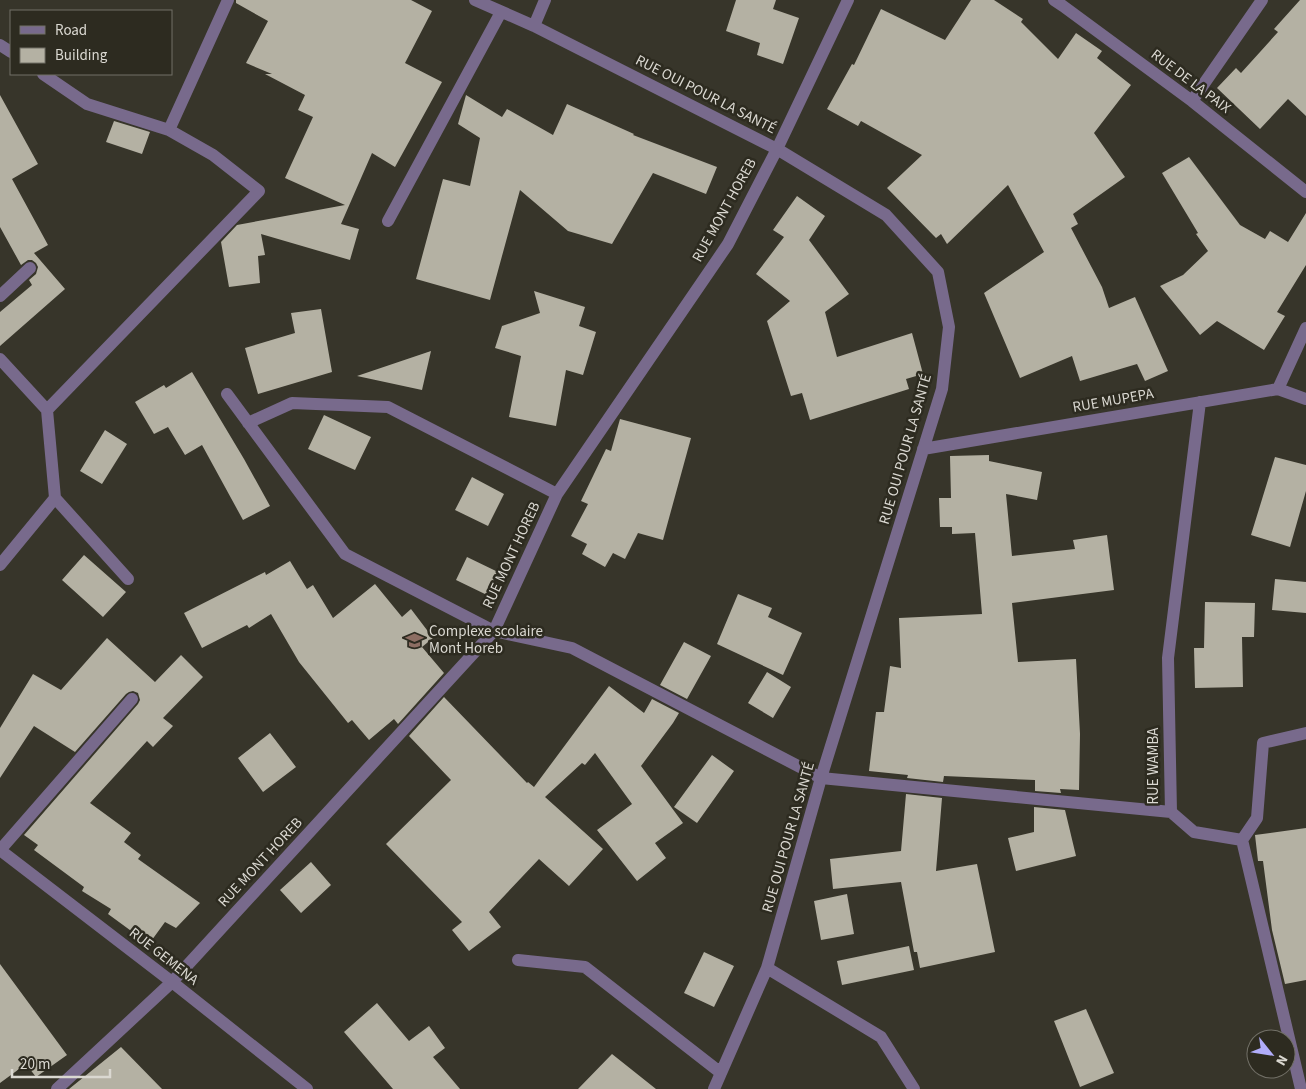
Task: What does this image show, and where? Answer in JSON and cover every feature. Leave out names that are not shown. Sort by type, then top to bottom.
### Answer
[{"type":"street","points":[[169,130],[228,0]]},
{"type":"street","name":"RUE OUI POUR LA SANTÉ","points":[[475,0],[534,26],[777,148],[886,215],[938,272],[950,327],[942,389],[821,778],[768,968],[714,1089]]},
{"type":"street","points":[[534,26],[545,0]]},
{"type":"street","name":"RUE MONT HOREB","points":[[57,1089],[172,982],[494,631],[557,494],[728,244],[777,148],[848,0]]},
{"type":"street","points":[[1192,101],[1262,0]]},
{"type":"street","name":"RUE DE LA PAIX","points":[[1061,2],[1192,101],[1306,192]]},
{"type":"street","points":[[388,220],[501,12]]},
{"type":"street","points":[[44,75],[87,104],[169,130],[213,155],[259,190],[48,410]]},
{"type":"street","points":[[0,296],[30,268]]},
{"type":"street","points":[[1278,389],[1306,328]]},
{"type":"street","points":[[0,359],[48,410],[54,498],[128,578]]},
{"type":"street","name":"RUE MUPEPA","points":[[923,449],[1278,389],[1306,399]]},
{"type":"street","points":[[227,394],[345,554],[494,631],[572,648],[821,778]]},
{"type":"street","name":"RUE WAMBA","points":[[821,778],[1171,812],[1168,658],[1200,402]]},
{"type":"street","points":[[248,423],[292,403],[388,407],[557,494]]},
{"type":"street","points":[[0,565],[54,498]]},
{"type":"street","points":[[0,850],[132,699]]},
{"type":"street","points":[[1242,840],[1258,818],[1263,744],[1306,733]]},
{"type":"street","points":[[1171,812],[1194,832],[1242,840]]},
{"type":"street","points":[[1242,840],[1300,1056],[1302,1089]]},
{"type":"street","name":"RUE GEMENA","points":[[0,850],[172,982],[307,1089]]},
{"type":"street","points":[[518,960],[585,967],[720,1073]]},
{"type":"street","points":[[768,968],[881,1037],[914,1089]]},
{"type":"building","points":[[236,0],[411,0],[432,11],[405,63],[442,82],[395,167],[372,153],[341,224],[359,229],[350,260],[261,234],[265,255],[258,256],[260,283],[229,287],[221,242],[237,225],[345,205],[285,178],[313,117],[298,110],[305,95],[265,74],[272,74],[246,63],[268,21],[236,3]]},
{"type":"building","points":[[736,0],[776,0],[773,9],[799,18],[783,64],[757,55],[760,43],[726,31]]},
{"type":"building","points":[[971,0],[994,0],[1023,19],[1021,22],[1058,59],[1076,33],[1102,51],[1097,58],[1131,85],[1094,133],[1125,177],[1073,214],[1078,224],[1071,228],[1102,287],[1109,308],[1135,297],[1168,371],[1145,381],[1137,364],[1080,381],[1072,356],[1020,378],[984,293],[1044,252],[1008,185],[947,244],[941,234],[936,238],[887,188],[922,155],[861,121],[858,126],[827,109],[852,64],[854,65],[881,9],[945,40]]},
{"type":"building","points":[[1300,0],[1306,0],[1306,116],[1288,99],[1260,129],[1217,88],[1236,68],[1241,73],[1278,32],[1274,29]]},
{"type":"building","points":[[0,95],[38,164],[12,179],[48,245],[34,253],[65,289],[0,346],[0,312],[32,285],[29,280],[36,274],[38,267],[32,260],[28,260],[21,265],[0,227]]},
{"type":"building","points":[[466,95],[502,117],[507,109],[553,135],[567,104],[633,135],[717,167],[706,194],[653,173],[612,244],[568,231],[520,190],[490,300],[416,279],[443,179],[470,186],[480,138],[458,124]]},
{"type":"building","points":[[114,121],[150,132],[142,154],[106,142]]},
{"type":"building","points":[[1189,157],[1240,225],[1265,239],[1270,231],[1288,242],[1306,213],[1306,265],[1277,312],[1285,316],[1264,350],[1217,321],[1200,335],[1160,286],[1183,275],[1208,251],[1196,234],[1198,233],[1162,173]]},
{"type":"building","points":[[797,196],[825,216],[809,240],[849,294],[825,312],[837,357],[912,333],[923,374],[906,379],[909,389],[810,420],[802,393],[791,396],[767,321],[790,301],[756,274],[784,237],[773,230]]},
{"type":"building","points":[[534,291],[585,307],[579,326],[596,332],[583,375],[566,370],[556,426],[509,417],[521,356],[495,348],[502,326],[540,313]]},
{"type":"building","points":[[321,309],[332,372],[258,394],[245,348],[295,333],[291,313]]},
{"type":"building","points":[[431,351],[422,390],[357,376]]},
{"type":"building","points":[[192,372],[270,506],[243,520],[202,445],[185,455],[168,427],[154,434],[135,402],[164,385],[166,388]]},
{"type":"building","points":[[324,415],[371,437],[355,470],[308,449]]},
{"type":"building","points":[[620,419],[691,438],[663,540],[638,533],[625,559],[613,553],[605,567],[582,554],[587,544],[571,536],[588,504],[581,501],[606,449],[611,451]]},
{"type":"building","points":[[105,430],[127,444],[102,484],[80,471]]},
{"type":"building","points":[[989,455],[989,461],[1042,472],[1037,500],[1006,494],[1012,556],[1075,549],[1073,540],[1107,535],[1114,590],[1012,603],[1018,662],[1076,659],[1080,734],[1079,790],[1060,789],[1061,793],[1035,791],[1035,780],[944,776],[943,782],[907,778],[908,775],[869,771],[876,712],[884,712],[890,666],[901,668],[899,618],[982,614],[975,533],[952,534],[952,527],[940,527],[939,498],[951,498],[950,456]]},
{"type":"building","points":[[1275,457],[1306,465],[1306,491],[1290,547],[1251,535]]},
{"type":"building","points":[[472,477],[504,494],[488,526],[455,510]]},
{"type":"building","points":[[84,555],[126,592],[103,617],[62,580]]},
{"type":"building","points":[[467,557],[498,572],[487,595],[456,580]]},
{"type":"building","points":[[290,561],[307,589],[313,585],[333,618],[375,584],[402,617],[411,609],[433,638],[422,647],[444,673],[398,724],[394,719],[369,740],[352,720],[348,723],[299,662],[271,614],[249,628],[247,625],[202,648],[184,613],[265,572],[266,575]]},
{"type":"building","points":[[1275,579],[1306,582],[1306,613],[1272,610]]},
{"type":"building","points":[[738,594],[772,608],[768,617],[802,633],[783,675],[717,644]]},
{"type":"building","points":[[1205,602],[1255,603],[1254,637],[1242,637],[1243,687],[1195,688],[1194,648],[1204,648]]},
{"type":"building","points":[[107,638],[155,682],[181,655],[203,677],[163,718],[173,726],[153,747],[147,741],[90,803],[131,833],[124,842],[141,855],[138,859],[200,903],[176,928],[165,922],[149,944],[108,914],[111,909],[82,891],[84,887],[34,850],[38,845],[24,835],[138,704],[140,700],[138,693],[133,691],[126,694],[75,752],[34,726],[0,778],[0,728],[33,674],[61,690]]},
{"type":"building","points":[[684,642],[711,656],[687,699],[660,685]]},
{"type":"building","points":[[767,672],[791,687],[773,718],[748,703]]},
{"type":"building","points":[[609,686],[644,713],[652,699],[679,713],[641,766],[683,823],[655,843],[666,858],[637,881],[597,830],[632,804],[595,753],[585,765],[582,763],[545,797],[603,849],[569,886],[539,859],[489,912],[501,927],[469,951],[452,930],[462,922],[386,844],[451,780],[409,736],[444,697],[527,783],[534,787]]},
{"type":"building","points":[[270,733],[296,767],[263,792],[238,758]]},
{"type":"building","points":[[712,755],[734,771],[697,823],[674,807]]},
{"type":"building","points":[[906,794],[942,798],[936,871],[977,864],[995,952],[920,968],[917,952],[914,952],[901,882],[833,889],[830,859],[901,851]]},
{"type":"building","points":[[1034,807],[1065,810],[1076,856],[1016,871],[1008,838],[1034,832]]},
{"type":"building","points":[[1306,828],[1306,980],[1285,984],[1272,930],[1263,861],[1258,861],[1255,835]]},
{"type":"building","points":[[311,862],[331,885],[301,913],[280,890]]},
{"type":"building","points":[[847,894],[854,934],[821,940],[814,901]]},
{"type":"building","points":[[909,946],[914,970],[842,985],[837,961]]},
{"type":"building","points":[[704,952],[734,966],[714,1007],[684,993]]},
{"type":"building","points":[[0,964],[67,1055],[36,1077],[26,1064],[0,1083]]},
{"type":"building","points":[[377,1003],[409,1041],[429,1026],[445,1048],[433,1057],[460,1089],[393,1089],[344,1032]]},
{"type":"building","points":[[1086,1009],[1114,1073],[1080,1087],[1054,1021]]},
{"type":"building","points":[[121,1047],[162,1089],[69,1089]]},
{"type":"building","points":[[612,1054],[656,1089],[578,1089]]},
{"type":"place","name":"Complexe scolaire Mont Horeb","points":[[415,640]]}]
